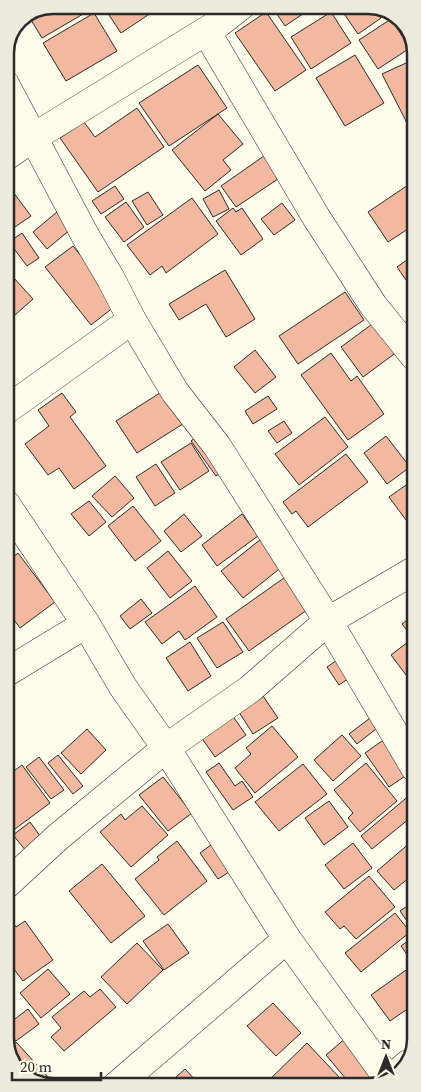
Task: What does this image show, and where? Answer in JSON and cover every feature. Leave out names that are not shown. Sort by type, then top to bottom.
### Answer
[{"type":"street","points":[[14,151],[230,14]]},
{"type":"street","points":[[206,31],[337,249],[373,305],[407,347]]},
{"type":"street","points":[[14,101],[132,320],[175,392],[217,446],[328,621],[407,754]]},
{"type":"street","points":[[14,404],[132,320]]},
{"type":"street","points":[[14,516],[86,624],[123,688],[166,748],[287,939],[386,1074]]},
{"type":"street","points":[[14,878],[58,837],[166,748],[250,689],[328,621],[407,575]]},
{"type":"street","points":[[14,667],[86,624]]},
{"type":"street","points":[[125,1078],[287,939]]},
{"type":"building","points":[[53,14],[83,14],[42,38],[31,20]]},
{"type":"building","points":[[95,14],[117,51],[66,81],[43,43]]},
{"type":"building","points":[[111,14],[150,14],[121,33],[109,15]]},
{"type":"building","points":[[263,14],[267,14],[306,70],[275,91],[235,33]]},
{"type":"building","points":[[277,14],[303,14],[285,26]]},
{"type":"building","points":[[328,14],[332,14],[351,43],[311,69],[291,37]]},
{"type":"building","points":[[344,14],[370,14],[378,15],[381,18],[358,34]]},
{"type":"building","points":[[389,20],[394,23],[405,41],[407,50],[378,69],[359,40]]},
{"type":"building","points":[[355,55],[384,103],[345,126],[316,78]]},
{"type":"building","points":[[406,63],[407,123],[382,74]]},
{"type":"building","points":[[198,65],[227,108],[169,146],[139,103]]},
{"type":"building","points":[[137,108],[164,147],[98,192],[60,138],[84,122],[95,137]]},
{"type":"building","points":[[218,114],[243,144],[223,160],[231,170],[205,191],[172,150]]},
{"type":"building","points":[[271,151],[287,173],[236,207],[221,186]]},
{"type":"building","points":[[115,186],[124,199],[101,214],[92,201]]},
{"type":"building","points":[[407,186],[407,230],[388,242],[368,212]]},
{"type":"building","points":[[219,190],[229,209],[213,217],[203,199]]},
{"type":"building","points":[[148,192],[163,215],[147,225],[132,201]]},
{"type":"building","points":[[14,193],[31,216],[14,228]]},
{"type":"building","points":[[192,198],[218,234],[166,273],[162,266],[150,275],[127,245]]},
{"type":"building","points":[[126,202],[144,227],[124,242],[105,217]]},
{"type":"building","points":[[282,203],[295,220],[274,235],[261,219]]},
{"type":"building","points":[[233,208],[236,212],[242,208],[263,239],[241,255],[216,221]]},
{"type":"building","points":[[57,212],[71,229],[47,249],[33,232]]},
{"type":"building","points":[[22,233],[39,258],[27,266],[14,249],[14,239]]},
{"type":"building","points":[[73,246],[119,303],[91,325],[45,267]]},
{"type":"building","points":[[407,260],[407,281],[397,267]]},
{"type":"building","points":[[225,270],[255,319],[226,337],[206,304],[179,320],[169,304]]},
{"type":"building","points":[[14,278],[33,299],[14,316]]},
{"type":"building","points":[[345,292],[364,320],[298,364],[279,336]]},
{"type":"building","points":[[379,319],[401,349],[363,377],[341,347]]},
{"type":"building","points":[[255,350],[276,377],[255,393],[234,367]]},
{"type":"building","points":[[331,353],[351,381],[357,376],[384,414],[348,440],[301,375]]},
{"type":"building","points":[[166,389],[186,422],[137,453],[116,421]]},
{"type":"building","points":[[62,393],[76,412],[70,417],[106,466],[74,489],[59,468],[48,475],[25,444],[49,426],[38,410]]},
{"type":"building","points":[[268,396],[277,409],[253,424],[245,411]]},
{"type":"building","points":[[325,417],[348,447],[299,485],[275,454]]},
{"type":"building","points":[[284,421],[292,433],[277,443],[268,431]]},
{"type":"building","points":[[202,432],[228,468],[216,476],[191,441]]},
{"type":"building","points":[[386,436],[407,463],[407,469],[387,484],[364,453]]},
{"type":"building","points":[[191,443],[209,471],[180,490],[161,462]]},
{"type":"building","points":[[346,454],[368,482],[308,527],[296,511],[292,514],[283,502]]},
{"type":"building","points":[[156,464],[175,493],[155,506],[136,477]]},
{"type":"building","points":[[115,476],[134,498],[112,517],[92,496]]},
{"type":"building","points":[[407,484],[406,520],[389,497]]},
{"type":"building","points":[[89,501],[106,522],[89,536],[71,514]]},
{"type":"building","points":[[133,506],[161,541],[135,561],[108,526]]},
{"type":"building","points":[[184,514],[202,536],[181,552],[164,531]]},
{"type":"building","points":[[242,514],[258,536],[217,566],[202,545]]},
{"type":"building","points":[[266,535],[288,562],[243,598],[221,571]]},
{"type":"building","points":[[168,551],[192,581],[170,598],[147,568]]},
{"type":"building","points":[[18,553],[55,602],[20,628],[14,620],[14,556]]},
{"type":"building","points":[[291,573],[314,605],[249,651],[226,619]]},
{"type":"building","points":[[195,586],[217,617],[185,640],[179,631],[162,644],[145,622]]},
{"type":"building","points":[[141,599],[152,613],[130,629],[120,616]]},
{"type":"building","points":[[407,620],[407,630],[402,624]]},
{"type":"building","points":[[223,622],[243,652],[217,668],[197,638]]},
{"type":"building","points":[[190,642],[211,676],[188,691],[166,658]]},
{"type":"building","points":[[407,643],[407,676],[391,655]]},
{"type":"building","points":[[346,654],[358,672],[339,685],[327,667]]},
{"type":"building","points":[[261,693],[278,718],[253,734],[237,709]]},
{"type":"building","points":[[232,715],[246,735],[215,757],[201,737]]},
{"type":"building","points":[[374,715],[381,725],[357,744],[349,734]]},
{"type":"building","points":[[272,726],[298,757],[255,793],[235,768],[251,754],[246,748]]},
{"type":"building","points":[[87,729],[106,750],[81,774],[61,753]]},
{"type":"building","points":[[342,735],[361,756],[333,781],[314,760]]},
{"type":"building","points":[[389,736],[407,760],[407,775],[389,787],[365,753]]},
{"type":"building","points":[[58,755],[83,786],[73,794],[48,763]]},
{"type":"building","points":[[39,757],[64,790],[51,799],[26,767]]},
{"type":"building","points":[[219,763],[235,786],[242,781],[253,797],[233,810],[206,772]]},
{"type":"building","points":[[366,763],[397,801],[360,832],[348,818],[353,813],[334,790]]},
{"type":"building","points":[[303,764],[327,794],[279,831],[255,802]]},
{"type":"building","points":[[22,765],[50,803],[14,830],[14,771]]},
{"type":"building","points":[[163,777],[192,813],[168,831],[139,795]]},
{"type":"building","points":[[407,797],[407,821],[372,849],[361,836]]},
{"type":"building","points":[[329,801],[348,827],[324,845],[305,818]]},
{"type":"building","points":[[142,806],[168,835],[131,867],[100,832],[121,814],[125,820]]},
{"type":"building","points":[[30,822],[43,840],[27,852],[14,834]]},
{"type":"building","points":[[177,841],[207,881],[164,915],[135,879],[159,860],[157,857]]},
{"type":"building","points":[[215,842],[234,869],[218,879],[200,853]]},
{"type":"building","points":[[353,843],[372,868],[344,889],[325,865]]},
{"type":"building","points":[[407,845],[407,879],[394,890],[377,871]]},
{"type":"building","points":[[102,864],[145,916],[111,943],[69,891]]},
{"type":"building","points":[[369,876],[395,907],[356,939],[344,926],[340,929],[325,912]]},
{"type":"building","points":[[407,906],[407,921],[400,911]]},
{"type":"building","points":[[395,913],[407,928],[407,934],[361,972],[345,953]]},
{"type":"building","points":[[25,921],[53,960],[23,981],[14,969],[14,924],[16,927]]},
{"type":"building","points":[[168,924],[189,953],[164,970],[143,941]]},
{"type":"building","points":[[407,942],[407,954],[401,946]]},
{"type":"building","points":[[137,943],[163,970],[127,1004],[101,977]]},
{"type":"building","points":[[48,969],[70,994],[41,1018],[20,993]]},
{"type":"building","points":[[407,969],[407,1009],[390,1021],[371,995]]},
{"type":"building","points":[[100,989],[116,1007],[64,1051],[51,1037],[61,1028],[52,1017],[84,991],[90,997]]},
{"type":"building","points":[[273,1003],[301,1033],[276,1056],[247,1026]]},
{"type":"building","points":[[28,1009],[39,1024],[16,1041],[14,1039],[14,1020]]},
{"type":"building","points":[[347,1037],[376,1073],[370,1078],[345,1078],[326,1055]]},
{"type":"building","points":[[16,1042],[48,1077],[33,1073],[25,1067],[20,1061],[14,1044]]},
{"type":"building","points":[[307,1043],[340,1078],[271,1078]]},
{"type":"building","points":[[185,1069],[193,1078],[175,1078]]}]
